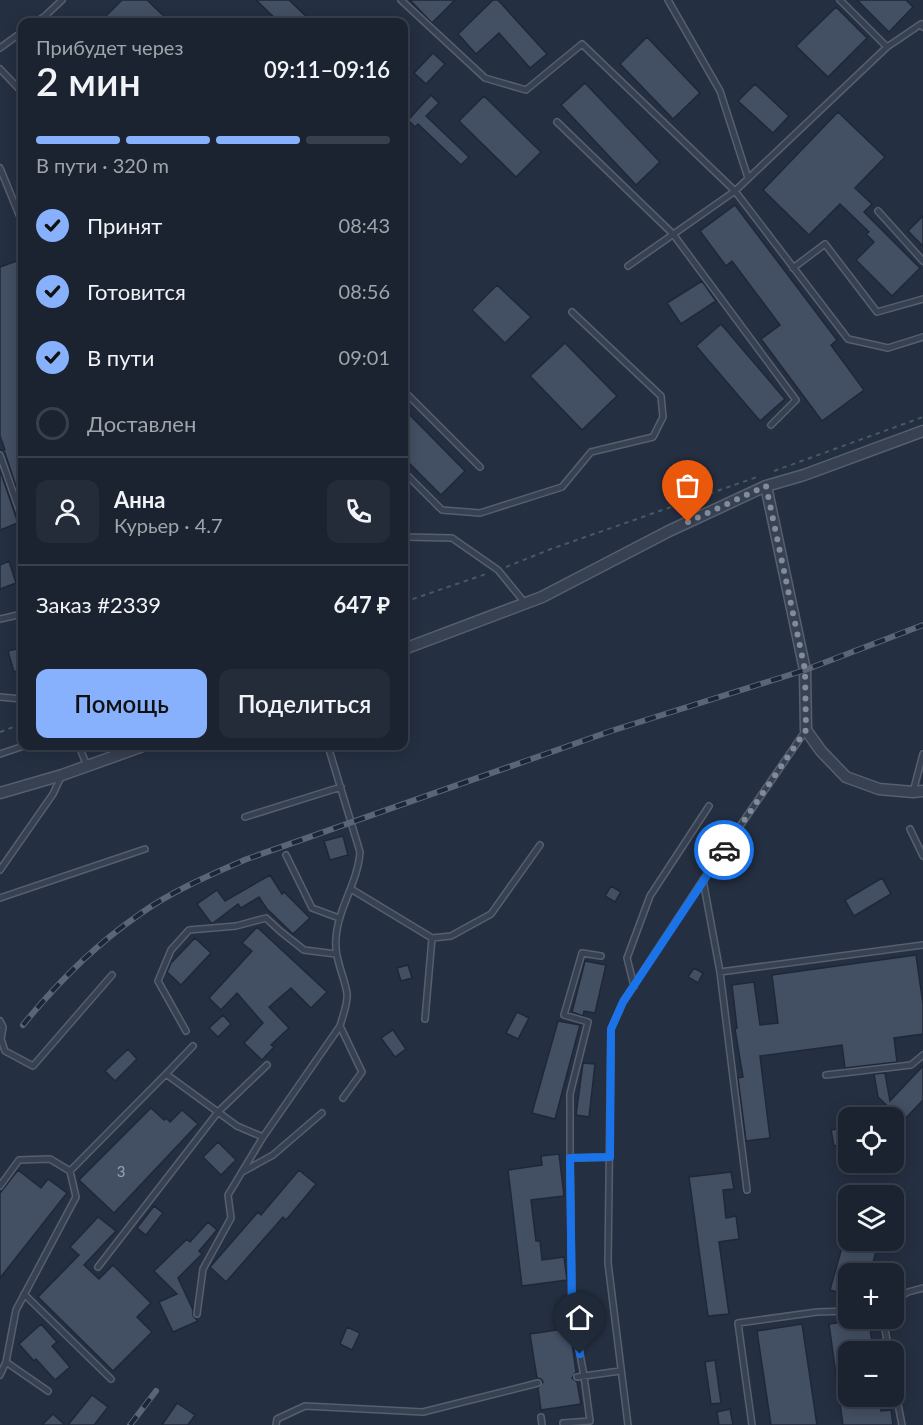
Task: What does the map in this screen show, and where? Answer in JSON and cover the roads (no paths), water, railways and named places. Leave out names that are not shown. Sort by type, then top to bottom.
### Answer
[{"type":"street","points":[[408,647],[542,597],[669,531],[766,486],[804,475],[923,431]]},
{"type":"street","points":[[766,486],[805,670],[806,730],[821,751],[846,777],[879,789],[918,791]]},
{"type":"street","points":[[0,793],[62,776],[132,750]]},
{"type":"lane","points":[[42,18],[62,0]]},
{"type":"lane","points":[[401,0],[485,78],[526,90],[582,44],[735,191],[848,339],[888,348],[923,337]]},
{"type":"lane","points":[[668,0],[720,91],[748,178]]},
{"type":"lane","points":[[840,0],[887,47]]},
{"type":"lane","points":[[45,16],[49,18]]},
{"type":"lane","points":[[628,266],[735,191],[887,47],[921,24],[923,27]]},
{"type":"lane","points":[[0,48],[18,35]]},
{"type":"lane","points":[[0,69],[18,88]]},
{"type":"lane","points":[[557,122],[673,234],[796,400],[771,425]]},
{"type":"lane","points":[[0,168],[18,212]]},
{"type":"lane","points":[[878,211],[923,261]]},
{"type":"lane","points":[[793,268],[825,244],[877,312],[923,299]]},
{"type":"lane","points":[[408,476],[442,510],[480,513],[562,487],[591,452],[653,437],[663,417],[661,396],[572,312]]},
{"type":"lane","points":[[408,395],[480,467]]},
{"type":"lane","points":[[0,455],[18,507]]},
{"type":"lane","points":[[408,537],[452,537],[498,570],[525,603]]},
{"type":"lane","points":[[0,619],[18,615]]},
{"type":"lane","points":[[0,698],[18,699]]},
{"type":"lane","points":[[628,1425],[608,1263],[611,1029],[623,1002],[806,730]]},
{"type":"lane","points":[[0,754],[18,748]]},
{"type":"lane","points":[[81,750],[87,766]]},
{"type":"lane","points":[[197,1314],[203,1269],[231,1218],[228,1195],[263,1137],[340,1026],[345,1010],[347,995],[336,954],[336,937],[339,918],[359,868],[360,852],[329,750]]},
{"type":"lane","points":[[918,791],[923,754]]},
{"type":"lane","points":[[0,870],[53,794],[62,776]]},
{"type":"lane","points":[[245,817],[341,787]]},
{"type":"lane","points":[[634,986],[627,958],[650,896],[709,806]]},
{"type":"lane","points":[[910,829],[923,856]]},
{"type":"lane","points":[[351,889],[432,938],[450,936],[491,914],[540,845]]},
{"type":"lane","points":[[0,898],[145,849]]},
{"type":"lane","points":[[286,855],[312,908],[339,918]]},
{"type":"lane","points":[[703,880],[720,972],[747,1190]]},
{"type":"lane","points":[[186,1031],[158,981],[171,950],[189,930],[236,926],[266,918],[304,950],[336,954]]},
{"type":"lane","points":[[425,1019],[432,938]]},
{"type":"lane","points":[[720,972],[923,945]]},
{"type":"lane","points":[[563,1424],[590,1421],[572,1310],[570,1158],[570,1094],[588,1022],[564,1015],[582,953],[601,956]]},
{"type":"lane","points":[[0,1021],[3,1027],[1,1039],[5,1051],[33,1066],[112,975]]},
{"type":"lane","points":[[340,1026],[362,1072],[344,1098]]},
{"type":"lane","points":[[70,1171],[193,1046]]},
{"type":"lane","points":[[826,1075],[911,1065],[923,1055]]},
{"type":"lane","points":[[98,1266],[218,1112],[267,1065]]},
{"type":"lane","points":[[165,1074],[237,1126],[263,1137]]},
{"type":"lane","points":[[242,1171],[273,1155],[322,1113]]},
{"type":"lane","points":[[570,1158],[610,1157]]},
{"type":"lane","points":[[0,1186],[19,1160],[50,1159],[70,1171],[76,1197],[16,1310],[6,1362],[0,1375]]},
{"type":"lane","points":[[904,1295],[923,1288]]},
{"type":"lane","points":[[24,1294],[111,1379]]},
{"type":"lane","points":[[752,1425],[738,1323],[838,1311]]},
{"type":"lane","points":[[6,1362],[48,1391]]},
{"type":"lane","points":[[577,1377],[620,1371]]},
{"type":"lane","points":[[276,1425],[277,1419],[305,1406],[423,1412],[538,1383]]},
{"type":"lane","points":[[899,1407],[902,1425]]},
{"type":"lane","points":[[541,1417],[542,1425]]},
{"type":"railway","points":[[23,1025],[77,965],[123,926],[165,898],[219,871],[247,859],[611,731],[805,670],[923,625]]},
{"type":"railway","points":[[130,1425],[156,1391]]}]
